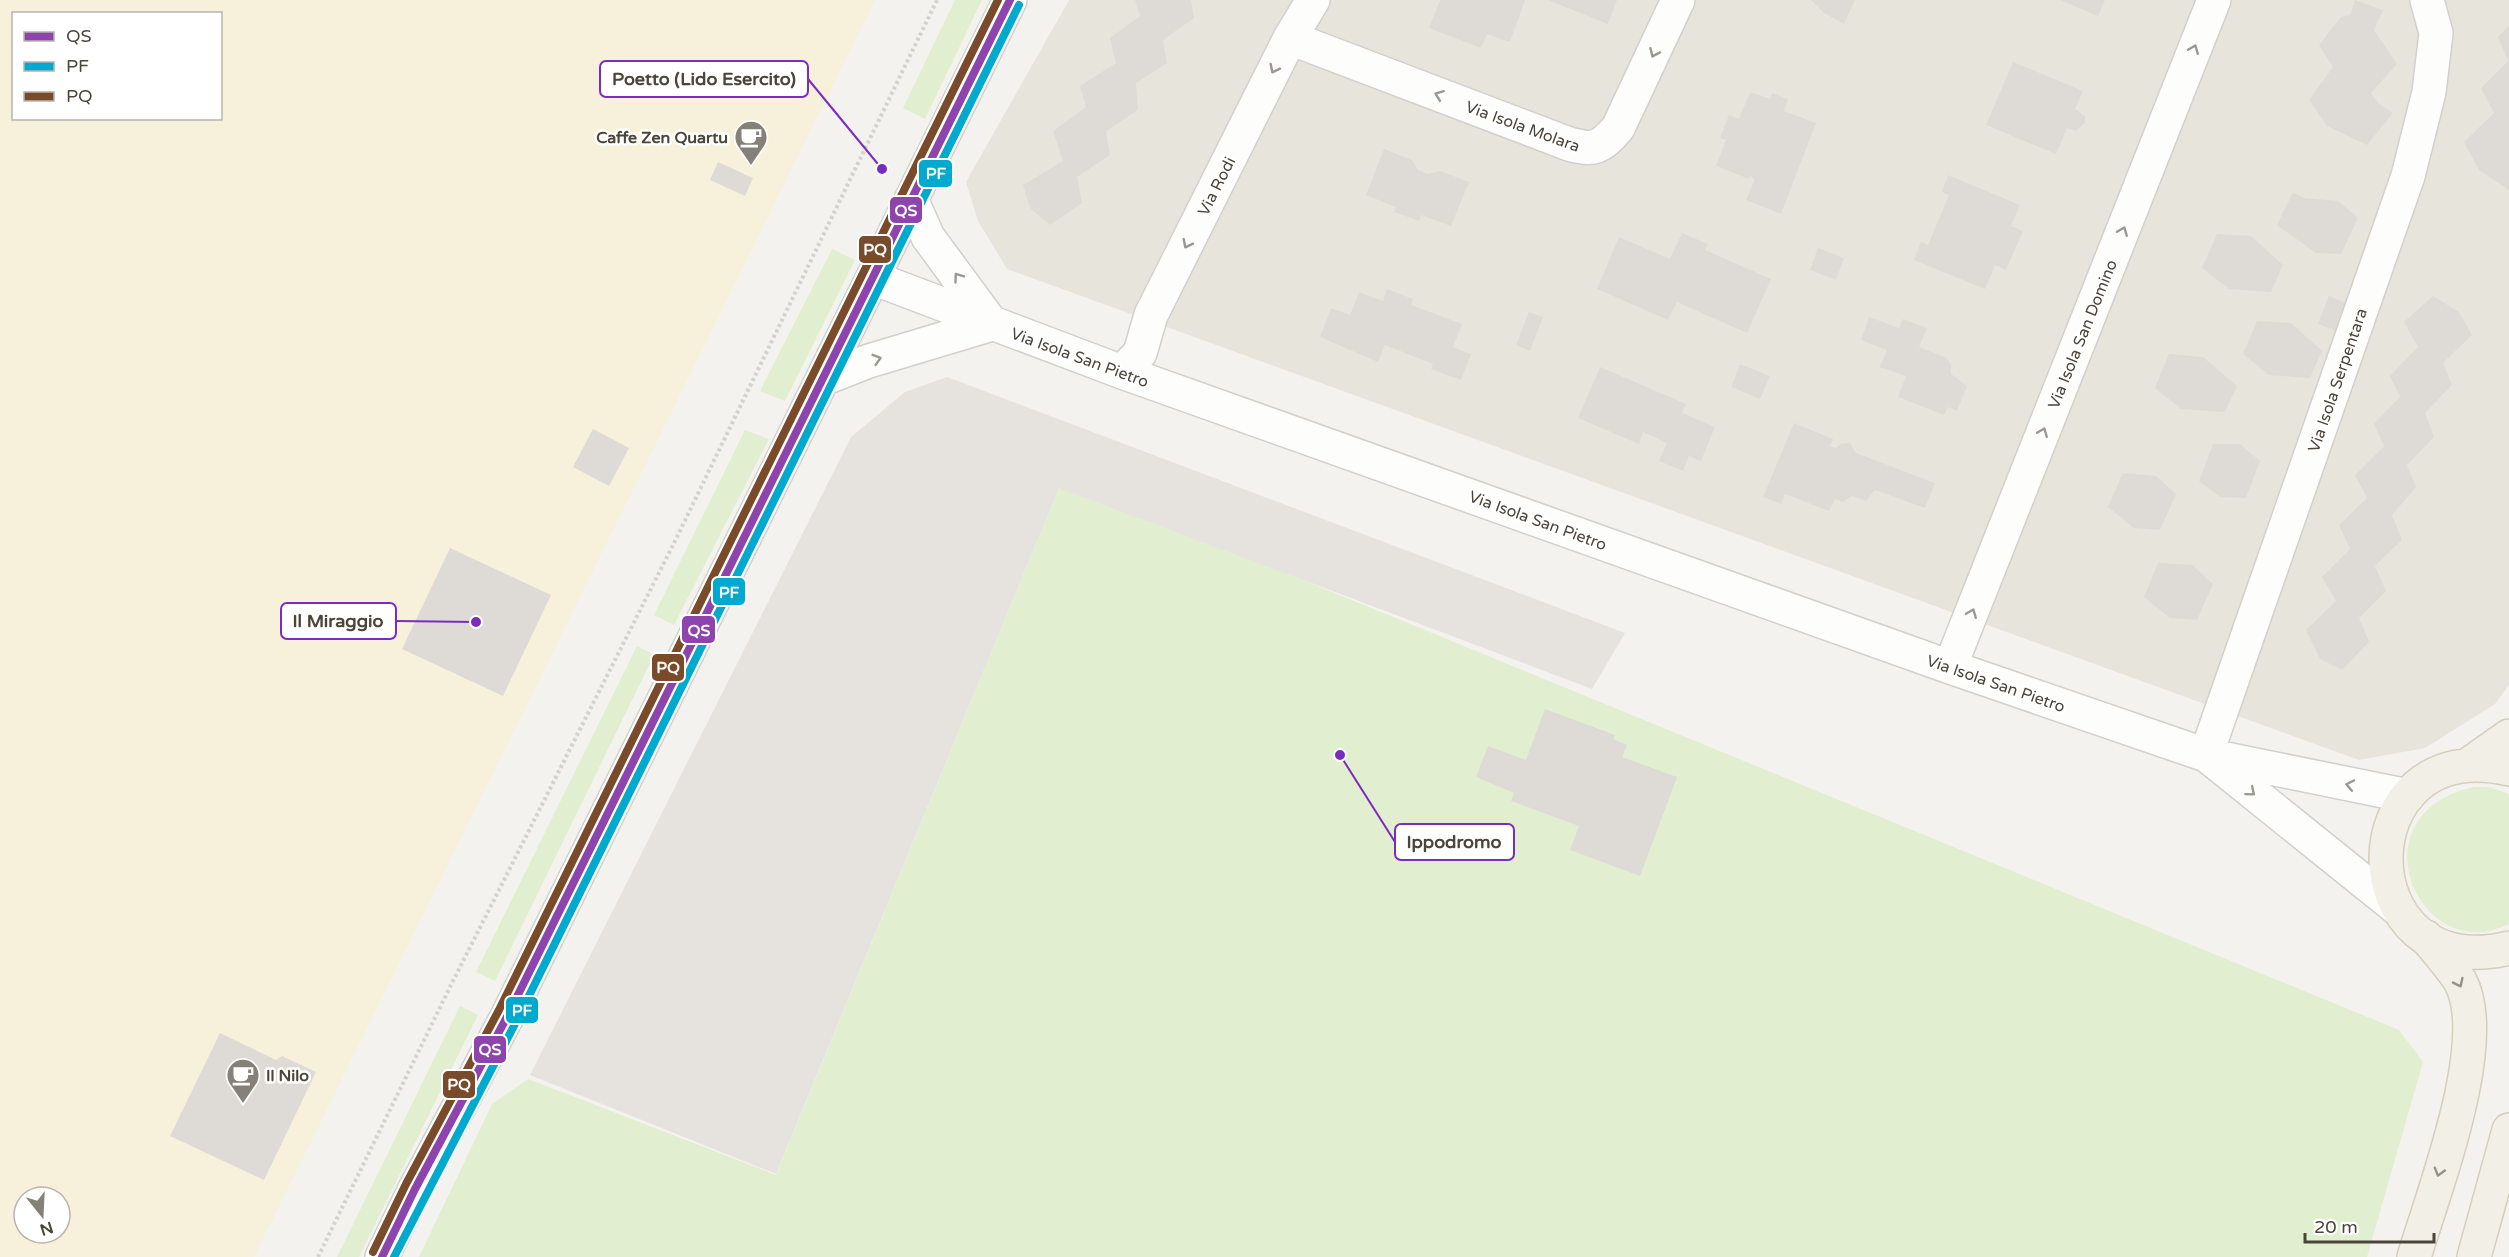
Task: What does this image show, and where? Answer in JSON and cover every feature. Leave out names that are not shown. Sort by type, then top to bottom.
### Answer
[{"type":"main road","points":[[2468,765],[2509,736]]},
{"type":"main road","points":[[2414,1257],[2466,1081],[2471,1018],[2461,982],[2425,936],[2399,910],[2387,882],[2384,852],[2392,822],[2408,796],[2435,775],[2468,765],[2489,765],[2509,769]]},
{"type":"main road","points":[[2425,936],[2440,945],[2474,953],[2509,948]]},
{"type":"main road","points":[[2474,1257],[2509,1130]]},
{"type":"street","points":[[382,1257],[415,1189],[508,1015],[1010,0]]},
{"type":"street","name":"Via Rodi","points":[[1122,372],[1140,353],[1151,315],[1290,38],[1313,0]]},
{"type":"street","name":"Via Isola Molara","points":[[1290,38],[1569,144],[1588,149],[1604,143],[1618,128],[1678,0]]},
{"type":"street","name":"Via Isola San Domino","points":[[1950,667],[2214,0]]},
{"type":"street","name":"Via Isola Serpentara","points":[[2206,755],[2408,176],[2429,92],[2436,33],[2427,0]]},
{"type":"street","points":[[823,379],[869,361],[992,324],[928,237],[912,201]]},
{"type":"street","name":"Via Isola San Pietro","points":[[873,278],[1122,372],[1950,667],[2206,755],[2408,796]]},
{"type":"street","name":"Via Isola San Pietro","points":[[2206,755],[2399,910]]},
{"type":"path","points":[[318,1257],[451,985],[676,539],[937,0]]},
{"type":"shaded area","points":[[1069,0],[2509,0],[2509,685],[2495,704],[2425,748],[2359,760],[1007,269],[978,221],[966,182]]},
{"type":"shaded area","points":[[947,377],[1625,633],[1592,689],[1059,488],[776,1174],[530,1075],[851,437],[905,392]]},
{"type":"green space","points":[[955,0],[982,0],[925,119],[903,108]]},
{"type":"green space","points":[[832,249],[855,260],[785,401],[760,391]]},
{"type":"green space","points":[[745,430],[769,439],[674,625],[654,615]]},
{"type":"green space","points":[[1062,481],[2399,1030],[2423,1062],[2367,1257],[419,1257],[492,1104],[528,1079],[776,1175]]},
{"type":"green space","points":[[637,646],[654,655],[495,981],[476,972]]},
{"type":"green space","points":[[2474,787],[2489,787],[2509,794],[2509,924],[2477,932],[2448,925],[2426,908],[2412,882],[2407,854],[2415,826],[2436,802]]},
{"type":"green space","points":[[460,1006],[478,1015],[359,1257],[337,1257]]},
{"type":"sand","points":[[0,0],[875,0],[254,1257],[0,1257]]},
{"type":"building","points":[[1135,0],[1191,0],[1194,18],[1163,40],[1167,63],[1136,83],[1138,110],[1106,131],[1110,155],[1077,177],[1082,203],[1050,225],[1030,208],[1023,185],[1063,161],[1053,131],[1086,107],[1080,86],[1116,63],[1110,38],[1140,16]]},
{"type":"building","points":[[1440,0],[1525,0],[1510,42],[1487,34],[1481,48],[1429,28]]},
{"type":"building","points":[[1548,0],[1617,0],[1608,24]]},
{"type":"building","points":[[1811,0],[1855,0],[1844,24],[1824,13]]},
{"type":"building","points":[[2060,0],[2105,0],[2098,16]]},
{"type":"building","points":[[2355,0],[2383,10],[2374,30],[2397,64],[2371,93],[2379,104],[2393,113],[2367,145],[2327,126],[2309,100],[2333,67],[2319,45],[2341,17],[2350,15]]},
{"type":"building","points":[[2509,26],[2509,190],[2479,170],[2464,142],[2494,113],[2481,88],[2508,61],[2498,37]]},
{"type":"building","points":[[2013,62],[2083,91],[2075,109],[2085,116],[2085,123],[2076,131],[2067,128],[2056,154],[1986,125]]},
{"type":"building","points":[[1750,92],[1770,99],[1772,93],[1788,99],[1784,111],[1816,123],[1781,214],[1746,200],[1755,179],[1750,176],[1749,179],[1716,166],[1726,140],[1720,138],[1729,115],[1739,119]]},
{"type":"building","points":[[1384,149],[1412,160],[1418,170],[1428,174],[1440,171],[1469,182],[1451,226],[1421,215],[1419,221],[1394,212],[1396,207],[1366,195]]},
{"type":"building","points":[[718,162],[753,178],[745,196],[710,180]]},
{"type":"building","points":[[1948,175],[2020,205],[2011,226],[2023,231],[2006,270],[1995,265],[1985,289],[1914,260],[1921,242],[1928,245],[1949,195],[1942,192]]},
{"type":"building","points":[[2293,192],[2304,198],[2338,201],[2358,218],[2341,254],[2316,253],[2277,225]]},
{"type":"building","points":[[1682,233],[1708,244],[1705,250],[1771,279],[1747,333],[1677,302],[1668,320],[1597,289],[1619,237],[1670,259]]},
{"type":"building","points":[[2217,234],[2251,236],[2283,265],[2271,292],[2229,289],[2202,268]]},
{"type":"building","points":[[1818,248],[1844,258],[1836,280],[1810,270]]},
{"type":"building","points":[[1387,289],[1413,299],[1411,305],[1462,324],[1453,347],[1471,354],[1461,380],[1431,369],[1433,364],[1385,345],[1378,362],[1320,337],[1331,308],[1350,315],[1359,292],[1383,301]]},
{"type":"building","points":[[2329,296],[2348,304],[2336,331],[2318,324]]},
{"type":"building","points":[[2433,296],[2459,312],[2472,335],[2443,363],[2452,385],[2425,413],[2434,437],[2407,465],[2416,487],[2392,515],[2402,540],[2375,566],[2386,591],[2359,618],[2369,642],[2342,670],[2320,659],[2306,630],[2336,601],[2322,577],[2350,549],[2339,525],[2367,498],[2355,475],[2384,446],[2374,424],[2400,397],[2390,376],[2418,347],[2404,322]]},
{"type":"building","points":[[1529,312],[1543,317],[1530,351],[1516,345]]},
{"type":"building","points":[[1869,317],[1899,328],[1903,319],[1927,328],[1919,347],[1947,358],[1951,365],[1951,374],[1967,386],[1957,411],[1948,407],[1944,415],[1898,397],[1906,376],[1880,367],[1887,350],[1861,340]]},
{"type":"building","points":[[2257,321],[2291,323],[2322,351],[2310,378],[2269,375],[2243,354]]},
{"type":"building","points":[[2169,354],[2203,357],[2237,386],[2225,412],[2181,409],[2155,388]]},
{"type":"building","points":[[1740,364],[1770,376],[1760,399],[1731,387]]},
{"type":"building","points":[[1600,367],[1686,404],[1682,413],[1715,427],[1701,461],[1689,456],[1683,471],[1659,461],[1667,443],[1643,432],[1639,444],[1578,418]]},
{"type":"building","points":[[1794,423],[1833,439],[1830,446],[1836,448],[1840,444],[1850,443],[1856,453],[1935,483],[1925,508],[1875,490],[1866,501],[1852,496],[1843,502],[1835,499],[1829,511],[1785,494],[1781,504],[1763,497]]},
{"type":"building","points":[[593,429],[629,448],[609,486],[573,467]]},
{"type":"building","points":[[2213,444],[2240,444],[2260,461],[2246,498],[2220,497],[2199,481]]},
{"type":"building","points":[[2123,473],[2156,476],[2176,494],[2160,530],[2134,528],[2108,507]]},
{"type":"building","points":[[450,548],[551,595],[503,696],[402,649]]},
{"type":"building","points":[[2158,563],[2192,565],[2213,584],[2197,620],[2170,618],[2144,597]]},
{"type":"building","points":[[1545,709],[1615,735],[1613,739],[1627,745],[1622,757],[1677,777],[1640,876],[1570,850],[1579,826],[1511,801],[1514,793],[1476,777],[1488,746],[1526,760]]},
{"type":"building","name":"Il Nilo","points":[[220,1033],[276,1060],[282,1056],[316,1072],[264,1180],[170,1136]]},
{"type":"transit line","name":"PQ","points":[[373,1252],[406,1184],[499,1010],[998,0]]},
{"type":"transit line","name":"QS","points":[[382,1257],[415,1189],[508,1015],[1010,0]]},
{"type":"transit line","name":"PF","points":[[394,1257],[517,1020],[1019,5]]},
{"type":"place","name":"Caffe Zen Quartu","points":[[751,166]]},
{"type":"place","name":"Poetto (Lido Esercito)","points":[[882,169]]},
{"type":"place","name":"Il Miraggio","points":[[476,622]]},
{"type":"place","name":"Ippodromo","points":[[1340,755]]},
{"type":"place","name":"Il Nilo","points":[[243,1104]]}]
